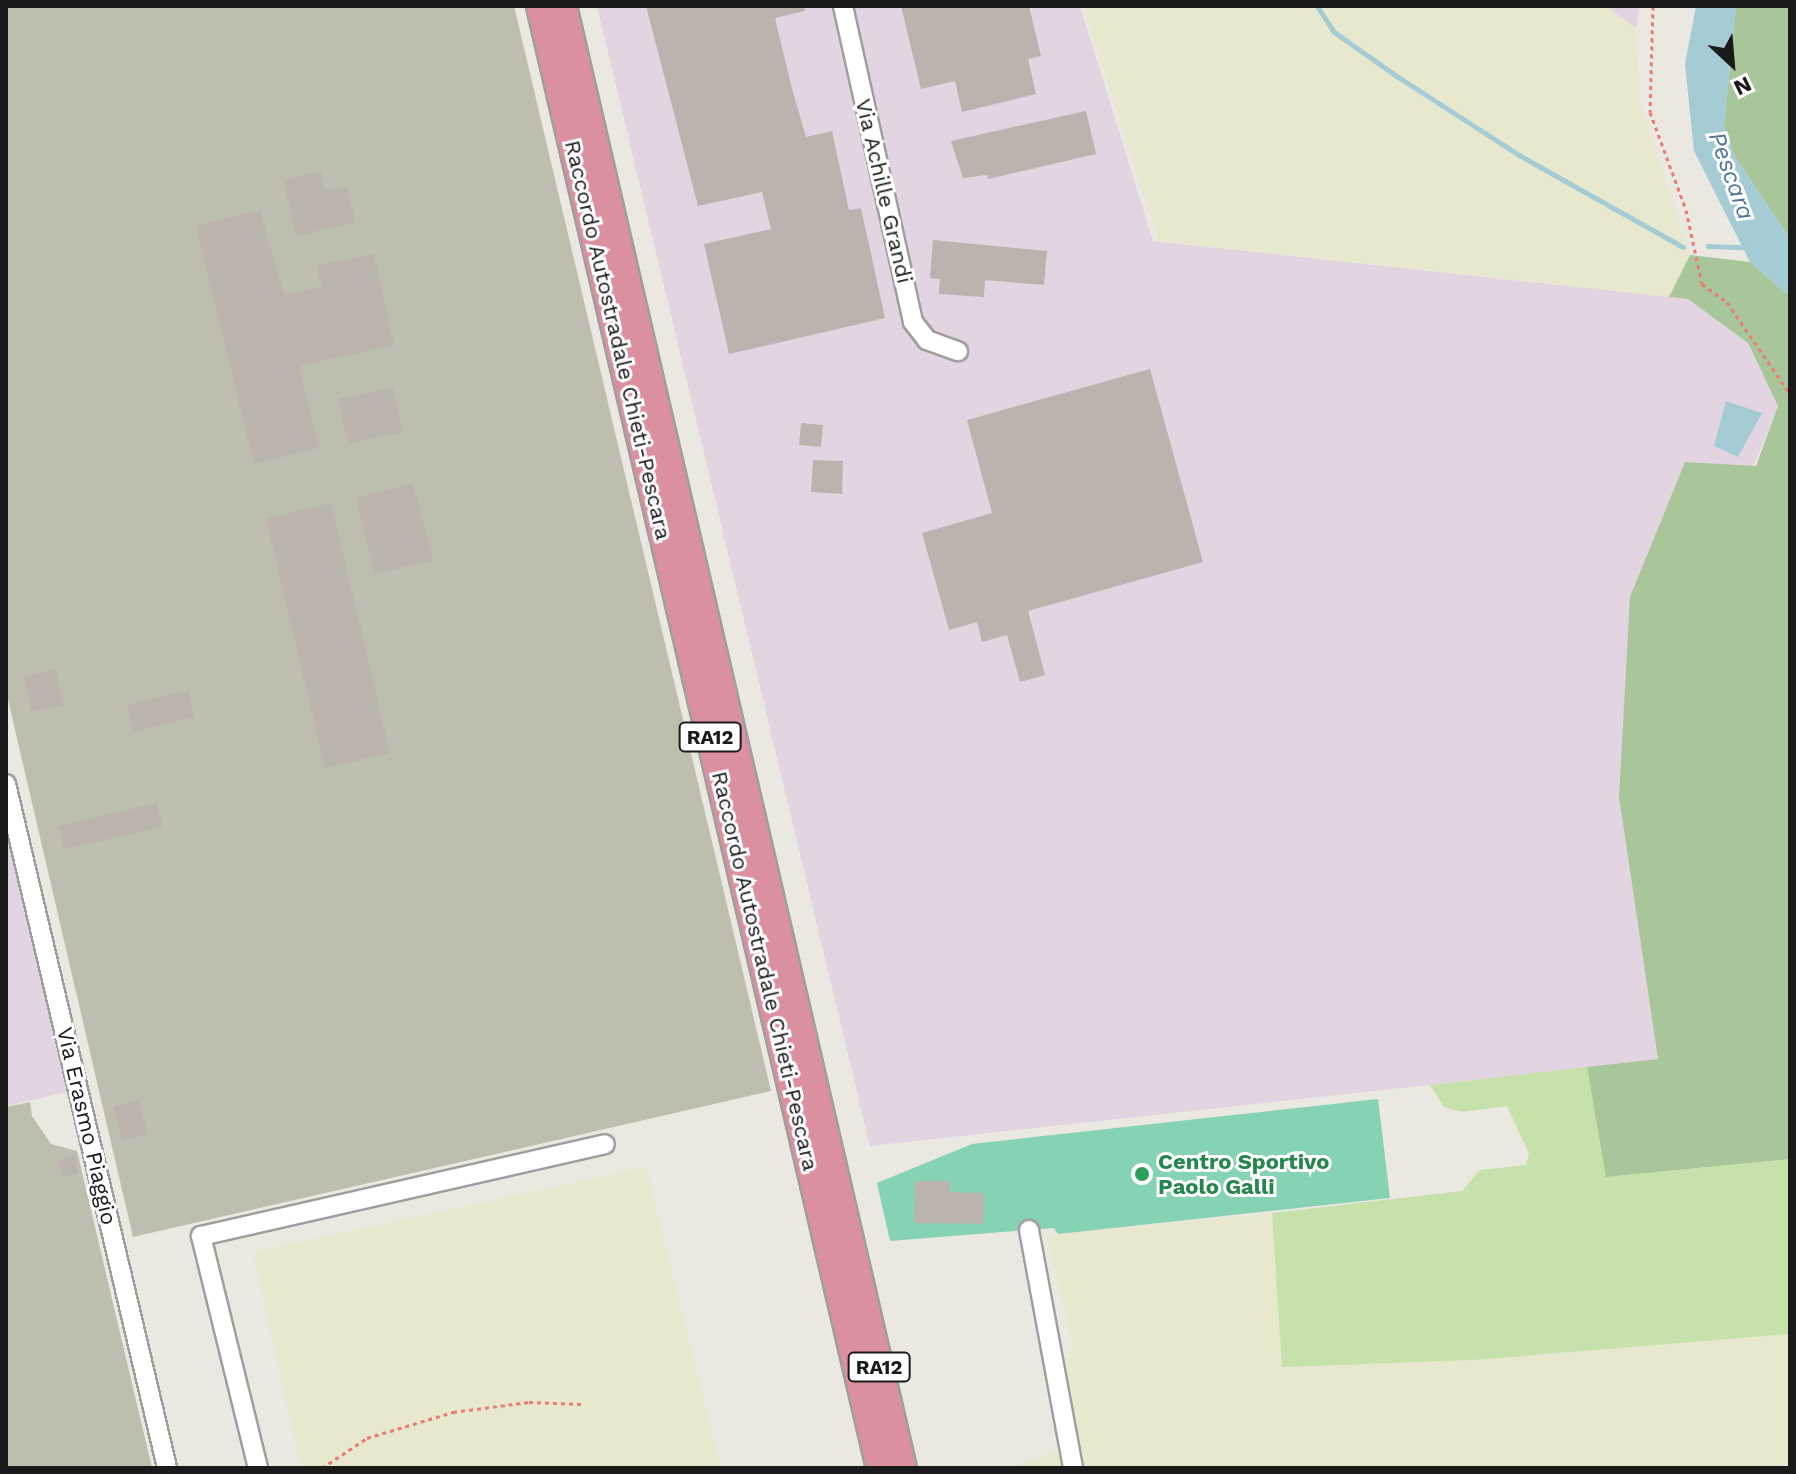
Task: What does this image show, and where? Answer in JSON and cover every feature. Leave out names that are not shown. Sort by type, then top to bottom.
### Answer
[{"type":"highway","name":"Raccordo Autostradale Chieti-Pescara","points":[[540,6],[880,1468]]},
{"type":"highway","name":"Raccordo Autostradale Chieti-Pescara","points":[[563,6],[903,1468]]},
{"type":"street","name":"Via Achille Grandi","points":[[843,6],[913,322],[927,340],[958,351]]},
{"type":"street","name":"Via Erasmo Piaggio","points":[[6,784],[167,1468]]},
{"type":"street","points":[[258,1468],[201,1236],[605,1144]]},
{"type":"street","points":[[1029,1230],[1073,1468]]},
{"type":"path","points":[[1653,6],[1650,112],[1686,210],[1702,284],[1727,302],[1790,394]]},
{"type":"path","points":[[322,1468],[367,1438],[453,1412],[529,1402],[582,1404]]},
{"type":"shaded area","points":[[6,6],[514,6],[771,1091],[133,1237],[6,691]]},
{"type":"shaded area","points":[[597,6],[1080,6],[1153,241],[1688,299],[1748,343],[1778,406],[1619,797],[1658,1060],[870,1146]]},
{"type":"shaded area","points":[[1083,6],[1605,6],[1636,28],[1640,102],[1690,255],[1669,297],[1159,241]]},
{"type":"shaded area","points":[[1605,6],[1640,6],[1636,28]]},
{"type":"shaded area","points":[[6,829],[67,1092],[6,1106]]},
{"type":"shaded area","points":[[30,1102],[32,1116],[51,1144],[77,1151],[152,1468],[6,1468],[6,1107]]},
{"type":"shaded area","points":[[646,1167],[721,1468],[301,1468],[253,1252]]},
{"type":"shaded area","points":[[1272,1213],[1282,1366],[1473,1360],[1790,1334],[1790,1468],[1080,1468],[1064,1395],[1072,1341],[1046,1235]]},
{"type":"shaded area","points":[[1062,1450],[1068,1468],[1006,1468]]},
{"type":"green space","points":[[1736,6],[1790,6],[1790,239],[1734,155],[1724,126]]},
{"type":"green space","points":[[1690,255],[1750,262],[1790,297],[1790,1159],[1606,1177],[1587,1067],[1658,1059],[1619,797],[1630,597],[1685,462],[1756,466],[1778,406],[1748,343],[1688,299],[1669,297]]},
{"type":"green space","points":[[1587,1067],[1607,1177],[1790,1159],[1790,1334],[1473,1360],[1282,1367],[1272,1213],[1462,1191],[1480,1170],[1526,1165],[1529,1154],[1507,1106],[1462,1112],[1444,1107],[1430,1085]]},
{"type":"green space","name":"Centro Sportivo Paolo Galli","points":[[1378,1099],[1390,1198],[1058,1234],[1054,1228],[890,1241],[877,1183],[972,1144]]},
{"type":"water","name":"Pescara","points":[[1696,6],[1736,6],[1724,126],[1734,155],[1790,239],[1790,297],[1750,262],[1694,151],[1685,64]]},
{"type":"water","points":[[1726,401],[1762,413],[1738,457],[1714,446]]},
{"type":"building","points":[[646,6],[804,6],[805,11],[775,18],[791,85],[806,137],[832,131],[849,210],[861,208],[885,318],[729,354],[704,244],[771,229],[762,192],[698,206]]},
{"type":"building","points":[[901,6],[1029,6],[1041,56],[1028,59],[1036,94],[962,112],[955,81],[921,89]]},
{"type":"building","points":[[1086,111],[1096,154],[988,179],[987,175],[963,178],[951,141]]},
{"type":"building","points":[[321,172],[325,191],[347,186],[355,222],[296,236],[284,180]]},
{"type":"building","points":[[260,210],[284,295],[322,287],[317,266],[374,254],[394,345],[299,366],[319,448],[254,464],[196,226]]},
{"type":"building","points":[[933,240],[1047,251],[1044,285],[985,280],[984,297],[939,294],[940,279],[930,278]]},
{"type":"building","points":[[1150,369],[1203,562],[1028,611],[1045,675],[1020,682],[1007,635],[982,642],[977,622],[949,630],[922,533],[992,513],[967,420]]},
{"type":"building","points":[[393,388],[403,432],[348,443],[338,399]]},
{"type":"building","points":[[801,423],[823,425],[821,447],[799,445]]},
{"type":"building","points":[[813,460],[843,461],[842,494],[811,492]]},
{"type":"building","points":[[413,483],[433,560],[375,574],[356,498]]},
{"type":"building","points":[[331,503],[390,753],[325,768],[266,519]]},
{"type":"building","points":[[55,669],[63,705],[32,712],[24,677]]},
{"type":"building","points":[[188,690],[194,717],[133,732],[127,705]]},
{"type":"building","points":[[157,803],[162,827],[64,849],[59,826]]},
{"type":"building","points":[[140,1101],[147,1135],[122,1140],[114,1106]]},
{"type":"building","points":[[74,1156],[78,1173],[62,1177],[58,1160]]},
{"type":"building","points":[[915,1181],[950,1181],[950,1192],[984,1193],[983,1224],[914,1223]]},
{"type":"waterway","points":[[1317,6],[1334,32],[1398,77],[1519,155],[1683,247]]},
{"type":"waterway","points":[[1708,246],[1744,247]]},
{"type":"place","name":"Centro Sportivo Paolo Galli","points":[[1142,1174]]}]
